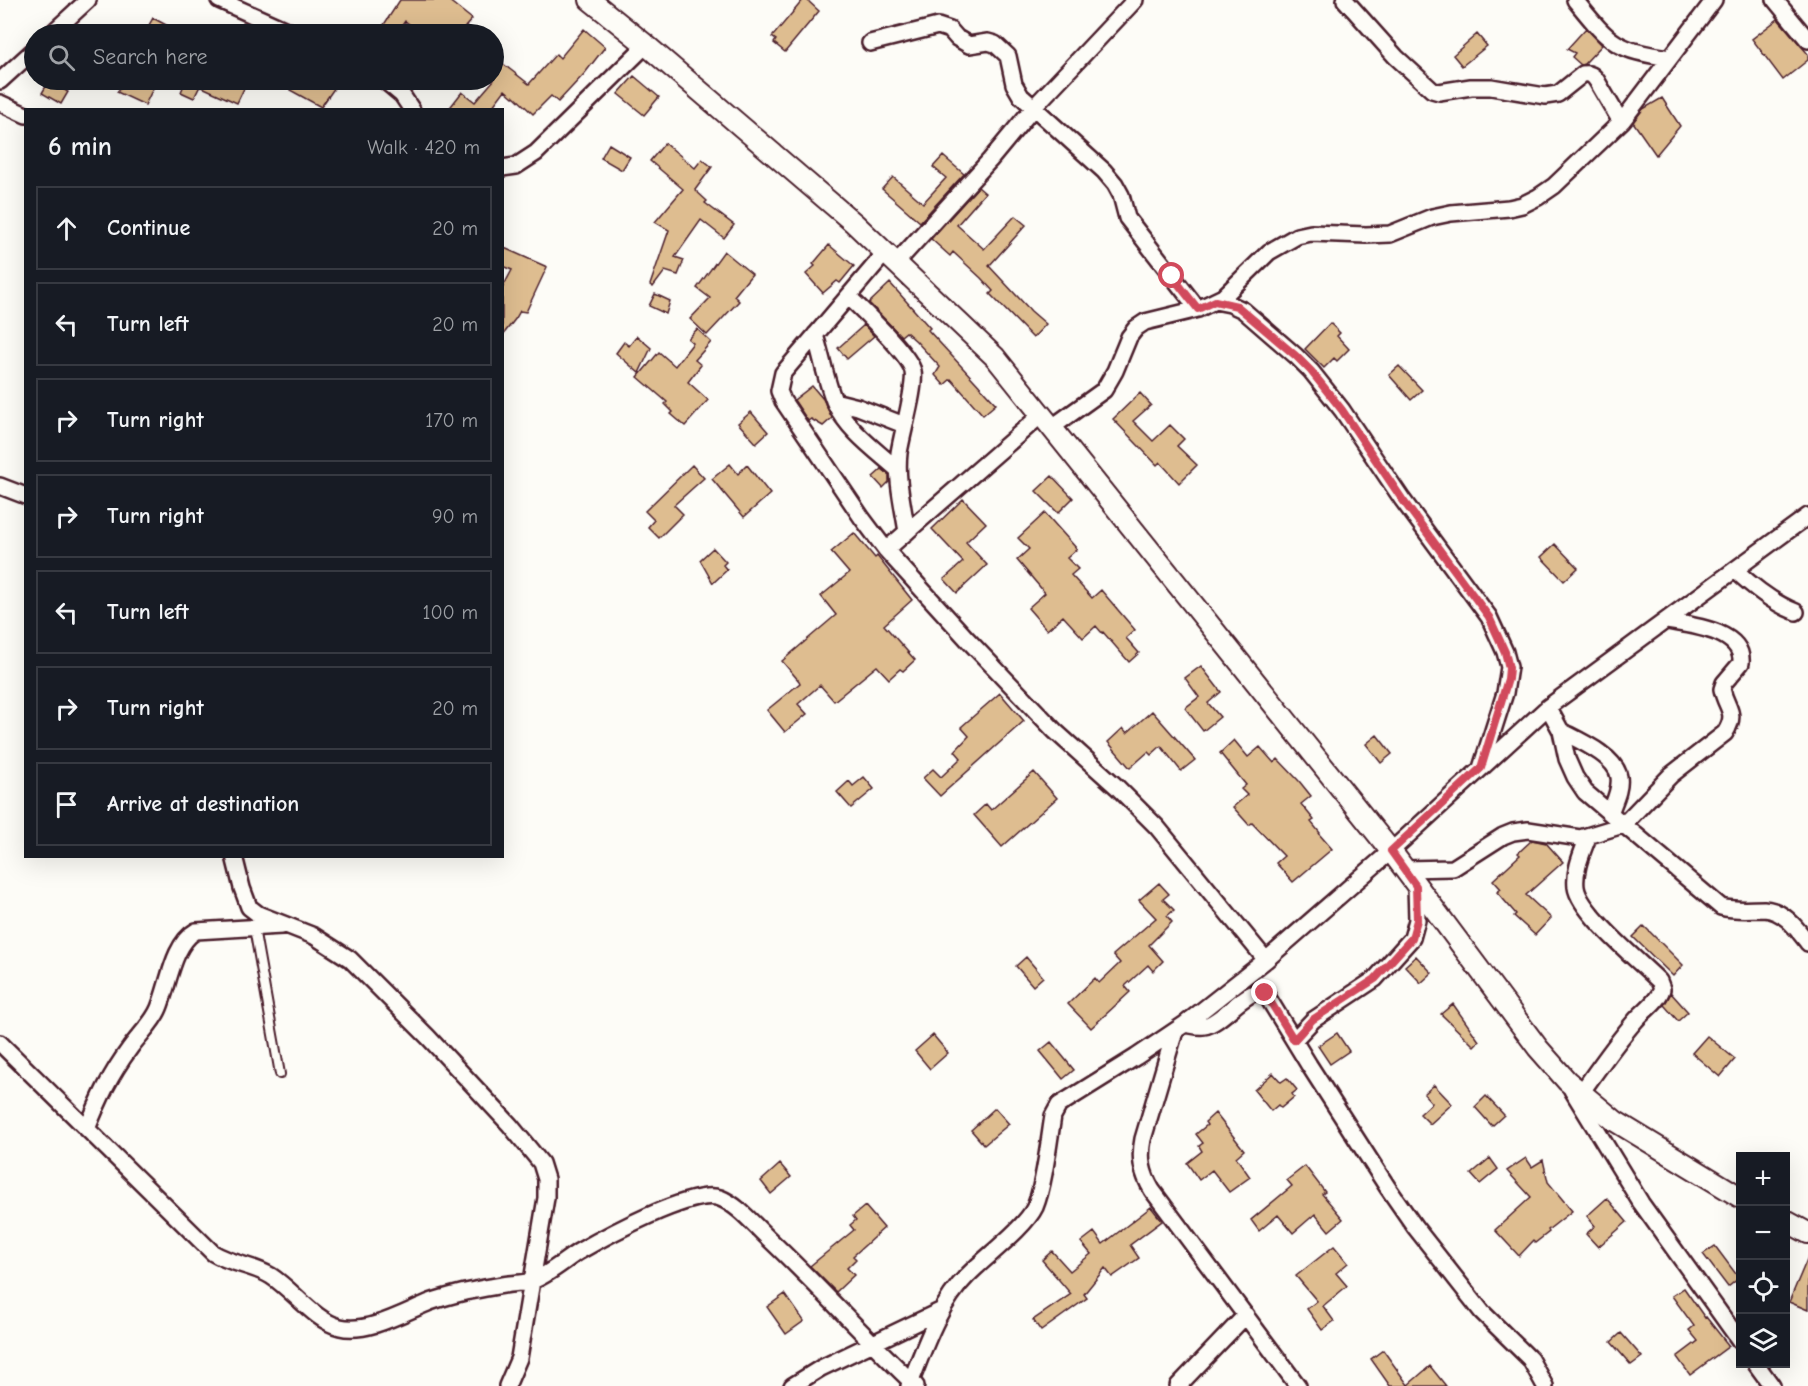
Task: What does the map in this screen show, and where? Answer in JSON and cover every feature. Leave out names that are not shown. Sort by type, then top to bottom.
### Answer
[{"type":"street","points":[[62,24],[88,0]]},
{"type":"street","points":[[219,0],[273,24]]},
{"type":"street","points":[[590,0],[854,223],[995,357],[1391,851],[1539,1048],[1574,1087],[1616,1121],[1736,1195]]},
{"type":"street","points":[[1135,0],[1034,107],[990,160],[849,297],[783,373],[779,391],[783,401],[886,550],[1055,731],[1157,827],[1266,960]]},
{"type":"street","points":[[1345,0],[1396,57],[1432,90],[1448,92],[1471,87],[1491,87],[1545,96],[1558,94],[1583,74],[1593,75],[1621,122]]},
{"type":"street","points":[[1575,0],[1598,28],[1619,46],[1638,53],[1670,58]]},
{"type":"street","points":[[886,550],[1046,422],[1104,390],[1115,371],[1129,337],[1136,328],[1145,322],[1198,309],[1215,301],[1235,287],[1269,252],[1297,236],[1311,233],[1390,234],[1438,215],[1522,206],[1538,197],[1554,186],[1621,122],[1714,0]]},
{"type":"street","points":[[1775,0],[1808,40]]},
{"type":"street","points":[[870,43],[938,26],[950,30],[957,38],[969,45],[988,42],[995,44],[1008,56],[1016,91],[1115,184],[1121,195],[1127,218],[1198,309]]},
{"type":"street","points":[[504,168],[516,166],[536,153],[646,45]]},
{"type":"street","points":[[0,81],[24,59]]},
{"type":"street","points":[[396,90],[411,108]]},
{"type":"street","points":[[0,103],[24,114]]},
{"type":"street","points":[[849,297],[904,355],[913,370],[898,470],[907,532]]},
{"type":"street","points":[[1215,301],[1243,310],[1311,371],[1342,410],[1402,499],[1489,617],[1505,652],[1509,668],[1504,693],[1481,768]]},
{"type":"street","points":[[815,335],[834,401],[848,422],[898,470]]},
{"type":"street","points":[[834,401],[858,407],[904,425]]},
{"type":"street","points":[[0,486],[24,495]]},
{"type":"street","points":[[0,1043],[213,1253],[223,1259],[269,1275],[288,1288],[323,1321],[341,1328],[369,1326],[433,1301],[466,1292],[532,1281],[581,1250],[639,1220],[687,1201],[703,1196],[713,1196],[722,1198],[746,1217],[798,1266],[912,1384],[942,1310],[965,1277],[1010,1236],[1034,1208],[1053,1116],[1059,1105],[1180,1028],[1266,960],[1391,851],[1548,707],[1808,516]]},
{"type":"street","points":[[1735,570],[1758,591],[1796,612]]},
{"type":"street","points":[[1404,869],[1453,868],[1513,832],[1528,830],[1580,838],[1623,825],[1671,775],[1725,733],[1732,714],[1722,688],[1741,663],[1739,651],[1733,644],[1712,630],[1667,621]]},
{"type":"street","points":[[1548,707],[1561,731],[1567,759],[1585,792],[1722,907],[1733,910],[1767,909],[1778,912],[1791,922],[1808,943]]},
{"type":"street","points":[[1561,731],[1597,751],[1616,769],[1619,777],[1618,787],[1610,813]]},
{"type":"street","points":[[1574,1087],[1611,1050],[1635,1020],[1659,996],[1662,989],[1659,981],[1610,934],[1582,903],[1576,889],[1575,876],[1587,837]]},
{"type":"street","points":[[234,858],[249,907],[258,914],[314,936],[350,959],[428,1037],[536,1155],[544,1171],[546,1198],[519,1358],[507,1386]]},
{"type":"street","points":[[1294,1040],[1312,1020],[1375,979],[1412,938],[1417,920],[1416,886]]},
{"type":"street","points":[[87,1129],[105,1085],[129,1049],[156,1015],[184,940],[196,931],[288,926]]},
{"type":"street","points":[[1180,1028],[1212,1024],[1252,993],[1261,991],[1270,999],[1388,1188],[1415,1227],[1482,1312],[1530,1359],[1545,1386]]},
{"type":"street","points":[[1180,1028],[1143,1139],[1142,1170],[1152,1190],[1298,1386]]},
{"type":"street","points":[[1574,1087],[1641,1203],[1736,1335]]},
{"type":"street","points":[[1790,1224],[1808,1233]]},
{"type":"street","points":[[792,1386],[814,1372],[942,1310]]},
{"type":"street","points":[[1178,1386],[1246,1315]]},
{"type":"street","points":[[1759,1368],[1772,1386]]},
{"type":"lane","points":[[254,928],[280,1074]]},
{"type":"building","points":[[400,0],[448,0],[472,19],[468,24],[409,24],[405,21],[403,24],[384,24]]},
{"type":"building","points":[[803,0],[807,0],[819,11],[785,52],[774,43],[776,40],[772,37]]},
{"type":"building","points":[[153,18],[164,24],[150,24]]},
{"type":"building","points":[[1778,19],[1808,54],[1808,60],[1783,80],[1752,39]]},
{"type":"building","points":[[1586,28],[1602,45],[1581,65],[1572,57],[1575,53],[1567,49]]},
{"type":"building","points":[[584,29],[605,47],[558,102],[551,96],[533,114],[505,90],[492,108],[450,108],[462,92],[475,102],[485,90],[504,90],[504,65],[529,84],[556,54],[560,58]]},
{"type":"building","points":[[1477,34],[1487,46],[1462,66],[1453,55]]},
{"type":"building","points":[[634,76],[659,97],[644,115],[618,94]]},
{"type":"building","points":[[44,90],[68,92],[61,104],[42,93]]},
{"type":"building","points":[[118,90],[152,90],[145,105],[117,92]]},
{"type":"building","points":[[182,90],[198,90],[194,98],[181,92]]},
{"type":"building","points":[[209,90],[243,90],[237,103]]},
{"type":"building","points":[[290,90],[333,90],[321,107]]},
{"type":"building","points":[[1662,98],[1680,126],[1656,155],[1633,122],[1643,109]]},
{"type":"building","points":[[665,143],[695,168],[702,159],[712,167],[695,190],[707,201],[705,203],[734,225],[724,238],[701,220],[675,257],[684,260],[678,275],[665,271],[653,287],[650,285],[669,230],[655,222],[683,189],[650,161]]},
{"type":"building","points":[[609,144],[630,157],[622,170],[601,158]]},
{"type":"building","points":[[943,156],[964,174],[920,222],[882,189],[893,177],[923,203],[946,178],[933,167]]},
{"type":"building","points":[[978,187],[985,193],[957,225],[984,249],[1015,216],[1026,225],[989,266],[1046,324],[1033,338],[990,294],[993,291],[981,278],[953,252],[950,256],[931,239]]},
{"type":"building","points":[[829,245],[854,266],[840,283],[837,281],[823,293],[806,274],[815,266],[813,264]]},
{"type":"building","points":[[504,248],[547,267],[526,312],[520,311],[504,333],[504,285],[512,270],[504,267]]},
{"type":"building","points":[[724,251],[752,274],[734,296],[739,301],[707,335],[690,319],[710,298],[697,288]]},
{"type":"building","points":[[890,283],[930,328],[928,330],[996,404],[983,415],[951,379],[944,385],[935,375],[940,367],[916,341],[906,332],[901,336],[869,303]]},
{"type":"building","points":[[655,294],[670,301],[666,314],[649,306]]},
{"type":"building","points":[[1330,323],[1340,333],[1337,336],[1349,349],[1337,361],[1334,358],[1324,368],[1305,349]]},
{"type":"building","points":[[864,325],[874,336],[847,359],[838,348]]},
{"type":"building","points":[[697,329],[711,342],[695,360],[701,365],[688,382],[708,400],[685,426],[671,414],[673,412],[665,404],[667,402],[638,377],[659,352],[675,366],[693,343],[688,339]]},
{"type":"building","points":[[637,336],[651,348],[639,373],[616,353],[624,342],[629,346]]},
{"type":"building","points":[[1399,366],[1422,390],[1411,400],[1389,375]]},
{"type":"building","points":[[812,386],[823,399],[832,418],[823,426],[811,419],[808,421],[794,400]]},
{"type":"building","points":[[1140,393],[1151,405],[1133,421],[1153,441],[1170,425],[1184,439],[1177,446],[1197,465],[1179,483],[1160,462],[1157,465],[1113,419]]},
{"type":"building","points":[[751,412],[768,432],[756,443],[738,423]]},
{"type":"building","points":[[730,464],[738,474],[747,465],[770,494],[744,517],[712,479]]},
{"type":"building","points":[[692,465],[704,478],[674,505],[683,514],[659,538],[648,527],[654,520],[645,511]]},
{"type":"building","points":[[882,469],[889,475],[889,482],[883,488],[873,477]]},
{"type":"building","points":[[1052,476],[1073,498],[1058,513],[1036,491]]},
{"type":"building","points":[[963,499],[986,523],[966,542],[987,565],[957,593],[944,579],[963,562],[932,529]]},
{"type":"building","points":[[1045,513],[1077,549],[1067,558],[1078,569],[1071,575],[1092,598],[1101,590],[1135,630],[1126,638],[1139,653],[1129,662],[1096,626],[1083,638],[1063,616],[1047,630],[1028,608],[1045,593],[1017,560],[1029,549],[1018,538]]},
{"type":"building","points":[[854,533],[875,558],[877,556],[912,600],[884,625],[915,660],[903,671],[900,669],[889,679],[877,666],[834,701],[820,685],[798,704],[807,714],[785,732],[767,710],[800,683],[782,661],[836,615],[821,596],[849,573],[831,552]]},
{"type":"building","points":[[1555,544],[1578,568],[1564,581],[1541,557]]},
{"type":"building","points":[[713,548],[726,562],[723,565],[727,570],[713,583],[700,560]]},
{"type":"building","points":[[1201,666],[1221,692],[1208,703],[1220,717],[1203,731],[1185,708],[1199,697],[1185,678]]},
{"type":"building","points":[[1000,693],[1024,721],[940,796],[923,778],[933,769],[941,777],[961,758],[955,751],[969,736],[961,727]]},
{"type":"building","points":[[1152,711],[1195,760],[1181,771],[1161,746],[1151,755],[1148,752],[1130,768],[1108,742],[1123,728],[1127,733]]},
{"type":"building","points":[[1377,735],[1392,754],[1381,763],[1366,744]]},
{"type":"building","points":[[1234,740],[1248,757],[1260,747],[1274,763],[1278,759],[1311,796],[1301,804],[1314,820],[1311,822],[1319,834],[1332,849],[1293,882],[1276,863],[1284,856],[1252,823],[1249,825],[1233,807],[1247,795],[1241,789],[1246,785],[1220,753]]},
{"type":"building","points":[[1034,772],[1057,798],[1002,847],[974,815],[986,804],[991,810]]},
{"type":"building","points":[[864,777],[874,789],[851,808],[837,792],[849,781],[853,786]]},
{"type":"building","points":[[1532,840],[1546,843],[1563,862],[1526,895],[1551,918],[1535,935],[1514,916],[1516,914],[1497,892],[1501,889],[1493,880],[1520,855],[1518,853]]},
{"type":"building","points":[[1159,883],[1169,894],[1163,899],[1174,910],[1167,916],[1172,922],[1149,945],[1163,961],[1153,971],[1148,965],[1125,986],[1130,992],[1091,1028],[1068,1004],[1095,978],[1099,983],[1120,963],[1113,955],[1156,918],[1139,900]]},
{"type":"building","points":[[1644,926],[1683,965],[1673,976],[1633,937]]},
{"type":"building","points":[[1416,956],[1432,973],[1421,983],[1405,966]]},
{"type":"building","points":[[1026,957],[1043,977],[1033,986],[1016,966]]},
{"type":"building","points":[[1671,993],[1688,1012],[1678,1021],[1664,1005]]},
{"type":"building","points":[[1453,1004],[1479,1041],[1474,1046],[1441,1014]]},
{"type":"building","points":[[1337,1033],[1349,1051],[1330,1064],[1318,1046]]},
{"type":"building","points":[[933,1035],[948,1053],[930,1069],[915,1051]]},
{"type":"building","points":[[1707,1036],[1735,1059],[1720,1077],[1692,1053]]},
{"type":"building","points":[[1051,1042],[1074,1070],[1063,1079],[1040,1051]]},
{"type":"building","points":[[1273,1073],[1281,1082],[1287,1078],[1297,1090],[1292,1094],[1294,1097],[1281,1108],[1278,1105],[1271,1111],[1254,1090]]},
{"type":"building","points":[[1434,1085],[1452,1104],[1430,1124],[1420,1114],[1432,1103],[1424,1094]]},
{"type":"building","points":[[1486,1096],[1504,1115],[1492,1126],[1475,1107]]},
{"type":"building","points":[[995,1108],[1009,1124],[984,1145],[971,1130]]},
{"type":"building","points":[[1215,1113],[1244,1150],[1236,1157],[1250,1177],[1229,1192],[1212,1170],[1199,1180],[1187,1163],[1202,1151],[1199,1146],[1203,1143],[1196,1134],[1207,1125],[1205,1122]]},
{"type":"building","points":[[1490,1158],[1498,1169],[1480,1184],[1471,1174]]},
{"type":"building","points":[[1526,1158],[1532,1167],[1543,1160],[1548,1182],[1572,1211],[1535,1243],[1533,1241],[1519,1256],[1495,1230],[1531,1197],[1507,1171]]},
{"type":"building","points":[[780,1164],[791,1177],[771,1194],[761,1181]]},
{"type":"building","points":[[1305,1166],[1325,1192],[1322,1194],[1343,1219],[1329,1231],[1315,1214],[1293,1233],[1278,1215],[1259,1231],[1251,1220],[1292,1186],[1287,1180]]},
{"type":"building","points":[[1607,1198],[1627,1222],[1598,1247],[1586,1234],[1595,1226],[1587,1216]]},
{"type":"building","points":[[865,1206],[884,1228],[853,1256],[856,1259],[847,1268],[854,1275],[836,1292],[810,1266],[854,1230],[850,1225],[856,1220],[853,1216]]},
{"type":"building","points":[[1151,1207],[1162,1221],[1130,1245],[1139,1258],[1112,1277],[1105,1268],[1084,1294],[1087,1298],[1041,1331],[1033,1320],[1071,1294],[1042,1260],[1052,1251],[1070,1271],[1091,1254],[1081,1242],[1094,1232],[1103,1244]]},
{"type":"building","points":[[1334,1246],[1348,1263],[1336,1273],[1347,1286],[1323,1306],[1334,1321],[1322,1330],[1307,1309],[1317,1301],[1296,1276]]},
{"type":"building","points":[[1715,1246],[1736,1274],[1736,1280],[1728,1287],[1703,1254]]},
{"type":"building","points":[[1808,1257],[1808,1310],[1790,1302]]},
{"type":"building","points":[[1684,1288],[1729,1346],[1690,1375],[1677,1357],[1698,1341],[1689,1330],[1694,1326],[1672,1296]]},
{"type":"building","points":[[785,1294],[804,1321],[786,1334],[767,1307]]},
{"type":"building","points":[[1621,1333],[1642,1357],[1631,1365],[1611,1342]]},
{"type":"building","points":[[1383,1350],[1408,1385],[1430,1366],[1446,1386],[1390,1386],[1371,1359]]},
{"type":"route","points":[[1172,276],[1198,309],[1215,301],[1237,306],[1311,371],[1342,410],[1402,499],[1489,617],[1505,652],[1509,668],[1508,679],[1481,768],[1391,851],[1416,886],[1417,920],[1412,938],[1375,979],[1312,1020],[1294,1040],[1265,993]]}]
